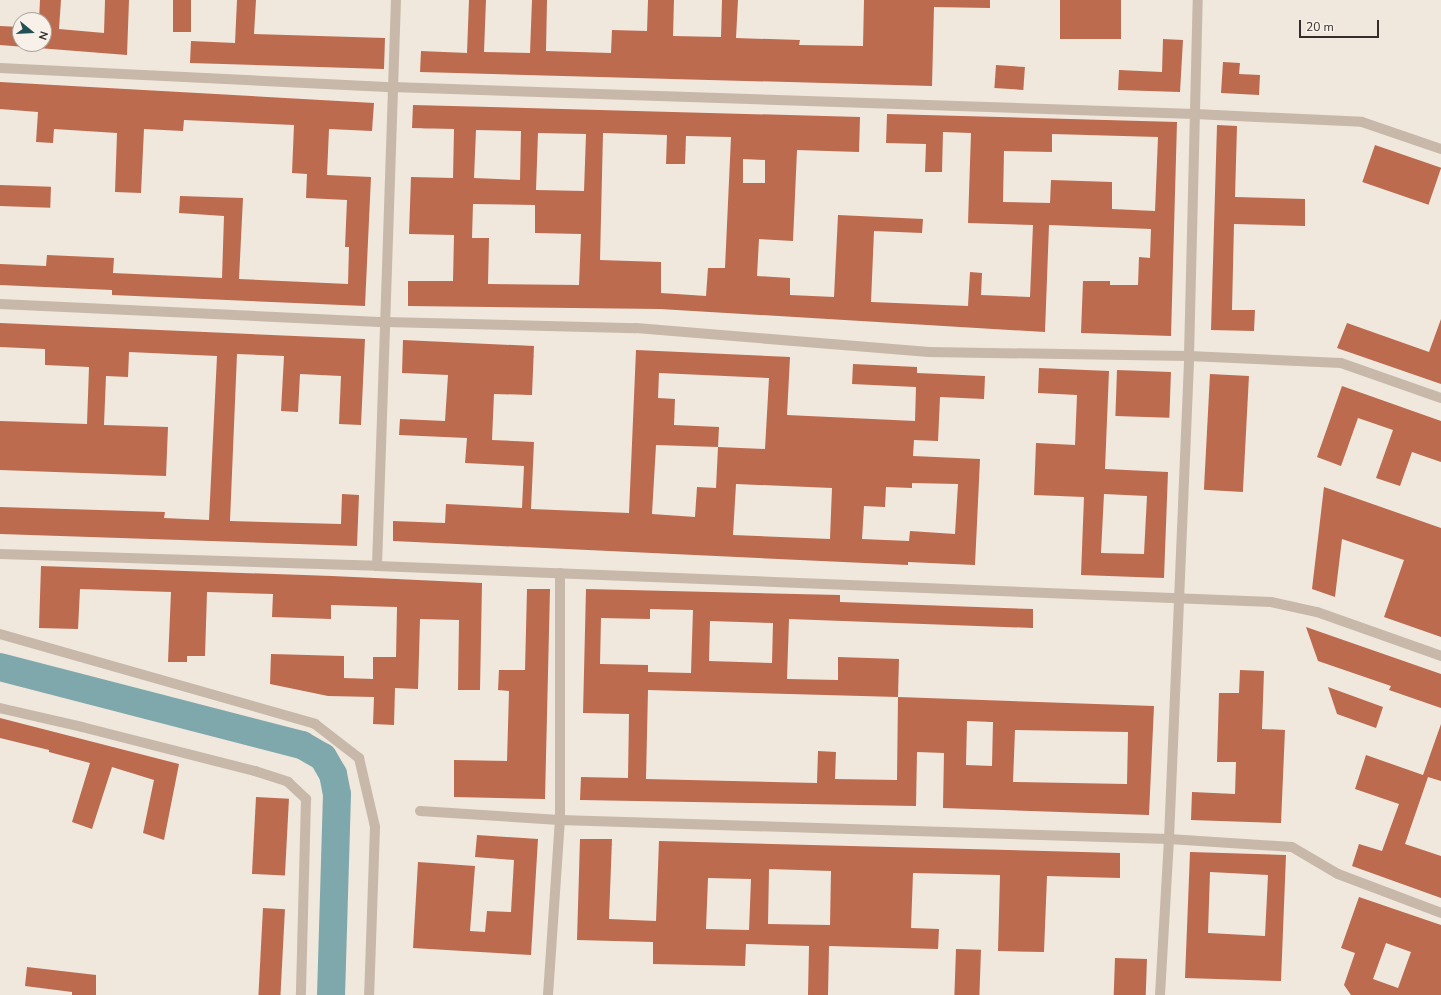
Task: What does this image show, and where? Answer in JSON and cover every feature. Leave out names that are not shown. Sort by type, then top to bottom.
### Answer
[{"type":"street","points":[[377,566],[396,0]]},
{"type":"street","points":[[1160,995],[1169,839],[1189,356],[1198,0]]},
{"type":"street","points":[[0,68],[392,87],[1196,114],[1362,122],[1441,149]]},
{"type":"street","points":[[0,304],[385,322],[636,328],[929,352],[1189,356],[1341,363],[1441,398]]},
{"type":"street","points":[[0,554],[377,566],[1178,597],[1271,602],[1317,612],[1441,656]]},
{"type":"street","points":[[548,995],[560,820],[560,573]]},
{"type":"street","points":[[0,634],[315,724],[359,758],[375,827],[369,995]]},
{"type":"street","points":[[0,708],[82,727],[255,771],[288,782],[306,799],[301,995]]},
{"type":"street","points":[[420,811],[560,820],[1169,839],[1292,846],[1338,874],[1441,912]]},
{"type":"building","points":[[40,0],[61,0],[59,29],[104,33],[105,0],[129,0],[127,55],[52,49],[52,12],[39,12]]},
{"type":"building","points":[[173,0],[191,0],[191,32],[173,32]]},
{"type":"building","points":[[237,0],[256,0],[254,34],[385,38],[384,69],[190,63],[191,41],[235,43]]},
{"type":"building","points":[[469,0],[486,0],[484,52],[530,53],[532,0],[547,0],[546,51],[611,53],[612,30],[647,31],[648,0],[674,0],[673,36],[721,37],[722,0],[738,0],[736,38],[800,40],[799,45],[863,46],[864,0],[990,0],[990,8],[934,7],[932,86],[420,72],[421,51],[467,53]]},
{"type":"building","points":[[1060,0],[1121,0],[1121,39],[1060,39]]},
{"type":"building","points":[[0,26],[12,27],[12,46],[0,45]]},
{"type":"building","points":[[1163,39],[1183,40],[1180,92],[1118,90],[1119,70],[1162,72]]},
{"type":"building","points":[[1223,62],[1240,63],[1239,74],[1260,75],[1259,95],[1221,93]]},
{"type":"building","points":[[996,65],[1025,67],[1023,90],[994,88]]},
{"type":"building","points":[[0,82],[374,103],[372,131],[329,129],[327,175],[371,177],[365,306],[112,295],[112,290],[0,285],[0,264],[46,266],[47,255],[114,258],[113,273],[222,278],[224,216],[179,213],[180,196],[243,198],[239,279],[348,284],[349,247],[345,247],[347,200],[306,198],[307,174],[292,173],[294,125],[184,120],[183,131],[144,129],[141,193],[115,192],[117,133],[54,129],[53,143],[36,142],[38,112],[0,109]]},
{"type":"building","points":[[413,105],[860,117],[859,152],[797,150],[793,241],[759,239],[757,276],[790,278],[790,295],[834,297],[838,215],[923,219],[922,233],[874,231],[871,302],[968,306],[970,272],[982,273],[981,295],[1030,297],[1033,225],[968,223],[971,133],[943,132],[942,172],[925,172],[926,144],[886,143],[887,114],[1177,122],[1171,336],[1081,333],[1083,281],[1110,281],[1110,285],[1138,285],[1139,257],[1150,258],[1151,229],[1049,225],[1045,332],[660,309],[408,306],[408,281],[453,281],[454,235],[409,234],[411,177],[453,178],[454,129],[412,128]],"holes":[[[476,130],[521,131],[520,180],[474,178]],[[538,133],[586,134],[584,191],[536,190]],[[603,133],[667,135],[666,164],[685,164],[686,136],[731,137],[725,268],[708,268],[706,296],[661,293],[661,262],[600,260]],[[1052,134],[1158,137],[1155,211],[1112,209],[1112,182],[1051,180],[1050,203],[1003,202],[1004,151],[1052,152]],[[743,159],[765,160],[765,183],[743,183]],[[473,204],[535,205],[535,233],[581,234],[579,285],[488,284],[489,238],[472,238]]]},
{"type":"building","points":[[1217,125],[1237,126],[1235,197],[1305,199],[1305,226],[1234,224],[1232,310],[1255,310],[1254,331],[1211,330]]},
{"type":"building","points":[[1375,145],[1441,168],[1428,205],[1362,182]]},
{"type":"building","points":[[0,185],[51,187],[50,208],[0,206]]},
{"type":"building","points":[[1441,319],[1441,384],[1337,348],[1347,323],[1429,352]]},
{"type":"building","points":[[0,323],[365,339],[361,425],[339,424],[341,376],[300,374],[298,412],[281,411],[284,356],[237,354],[230,521],[341,524],[342,494],[359,495],[357,546],[0,534],[0,507],[165,512],[164,518],[209,520],[217,356],[129,352],[128,377],[106,376],[104,425],[168,427],[166,476],[0,470],[0,421],[87,424],[89,367],[45,365],[45,349],[0,347]]},
{"type":"building","points":[[403,340],[534,346],[532,395],[494,394],[492,440],[534,442],[531,509],[629,513],[636,350],[790,357],[787,415],[915,421],[916,387],[852,384],[853,364],[917,367],[917,373],[985,376],[984,399],[940,397],[938,441],[914,440],[913,456],[980,459],[975,565],[908,562],[908,565],[393,541],[393,521],[445,523],[446,504],[522,508],[524,466],[465,463],[467,438],[399,435],[400,419],[445,421],[448,375],[402,373]],"holes":[[[659,373],[769,378],[765,449],[718,447],[719,427],[674,425],[675,399],[658,398]],[[656,445],[718,447],[716,488],[697,487],[695,517],[652,514]],[[912,483],[958,484],[955,534],[910,531],[909,541],[862,539],[864,506],[885,507],[886,487],[912,488]],[[736,484],[832,488],[830,539],[733,535]]]},
{"type":"building","points":[[1039,368],[1109,371],[1105,469],[1168,472],[1164,578],[1081,575],[1084,497],[1034,495],[1036,443],[1075,445],[1077,395],[1038,393]],"holes":[[[1104,494],[1147,496],[1144,554],[1101,553]]]},
{"type":"building","points":[[1117,370],[1171,372],[1169,418],[1115,416]]},
{"type":"building","points":[[1210,374],[1249,376],[1243,492],[1204,490]]},
{"type":"building","points":[[1342,386],[1441,421],[1441,462],[1412,452],[1400,486],[1376,478],[1393,430],[1358,418],[1341,466],[1317,457]]},
{"type":"building","points":[[1324,487],[1441,528],[1441,637],[1384,617],[1404,560],[1342,539],[1335,597],[1312,589]]},
{"type":"building","points":[[41,566],[332,576],[482,583],[480,690],[458,690],[459,620],[420,619],[418,689],[395,688],[394,725],[373,724],[374,697],[328,696],[270,684],[271,654],[344,656],[344,678],[373,679],[373,657],[396,657],[397,607],[331,605],[331,619],[272,617],[273,594],[207,592],[205,656],[187,656],[187,662],[168,662],[171,592],[80,589],[78,629],[39,628]]},
{"type":"building","points":[[527,589],[550,589],[545,799],[454,797],[454,760],[507,761],[509,691],[498,690],[499,670],[525,670]]},
{"type":"building","points":[[586,589],[840,595],[840,602],[1033,609],[1033,628],[789,619],[787,679],[838,680],[838,657],[899,659],[898,697],[1154,706],[1149,815],[943,808],[944,753],[917,752],[916,806],[580,800],[581,777],[628,778],[629,714],[583,713]],"holes":[[[650,609],[693,610],[691,673],[648,672],[648,665],[600,664],[601,618],[650,619]],[[710,621],[773,623],[772,663],[709,661]],[[648,690],[898,697],[897,780],[835,779],[836,752],[818,751],[817,783],[646,779]],[[967,721],[993,722],[992,766],[966,765]],[[1015,730],[1128,732],[1127,784],[1013,782]]]},
{"type":"building","points":[[1306,627],[1441,674],[1441,708],[1389,690],[1391,686],[1318,661]]},
{"type":"building","points":[[1240,670],[1264,671],[1262,729],[1285,730],[1281,823],[1191,820],[1192,792],[1235,794],[1236,762],[1217,762],[1219,693],[1239,693]]},
{"type":"building","points":[[1328,687],[1383,707],[1376,728],[1337,714]]},
{"type":"building","points":[[0,718],[179,764],[164,840],[143,833],[154,780],[112,767],[92,829],[72,822],[90,763],[49,752],[49,750],[0,738]]},
{"type":"building","points":[[1441,724],[1441,781],[1428,777],[1405,844],[1441,856],[1441,898],[1352,866],[1359,844],[1382,851],[1399,804],[1355,789],[1366,755],[1423,775]]},
{"type":"building","points":[[256,797],[289,799],[285,876],[252,874]]},
{"type":"building","points":[[477,835],[538,839],[531,955],[413,948],[418,862],[475,866],[470,931],[485,932],[487,911],[511,912],[514,860],[475,857]]},
{"type":"building","points":[[580,839],[612,839],[609,919],[656,921],[659,841],[1120,853],[1120,878],[1047,876],[1044,952],[998,951],[1000,875],[913,873],[911,928],[939,929],[938,949],[829,946],[828,995],[808,995],[809,946],[746,944],[745,966],[653,964],[653,942],[577,940]],"holes":[[[769,869],[831,871],[830,925],[768,924]],[[708,878],[751,879],[749,930],[706,929]]]},
{"type":"building","points":[[1190,852],[1286,855],[1281,981],[1185,978]],"holes":[[[1210,872],[1268,875],[1265,936],[1208,933]]]},
{"type":"building","points":[[1359,897],[1441,925],[1441,995],[1351,995],[1344,985],[1355,953],[1341,948]],"holes":[[[1386,943],[1411,952],[1398,988],[1373,979]]]},
{"type":"building","points":[[263,908],[285,909],[280,995],[258,995]]},
{"type":"building","points":[[956,949],[981,950],[979,995],[954,995]]},
{"type":"building","points":[[1115,958],[1147,959],[1146,995],[1114,995]]},
{"type":"building","points":[[27,967],[96,975],[96,995],[72,995],[72,992],[25,986]]},
{"type":"waterway","points":[[0,667],[302,745],[323,757],[333,774],[337,794],[331,995]]}]
